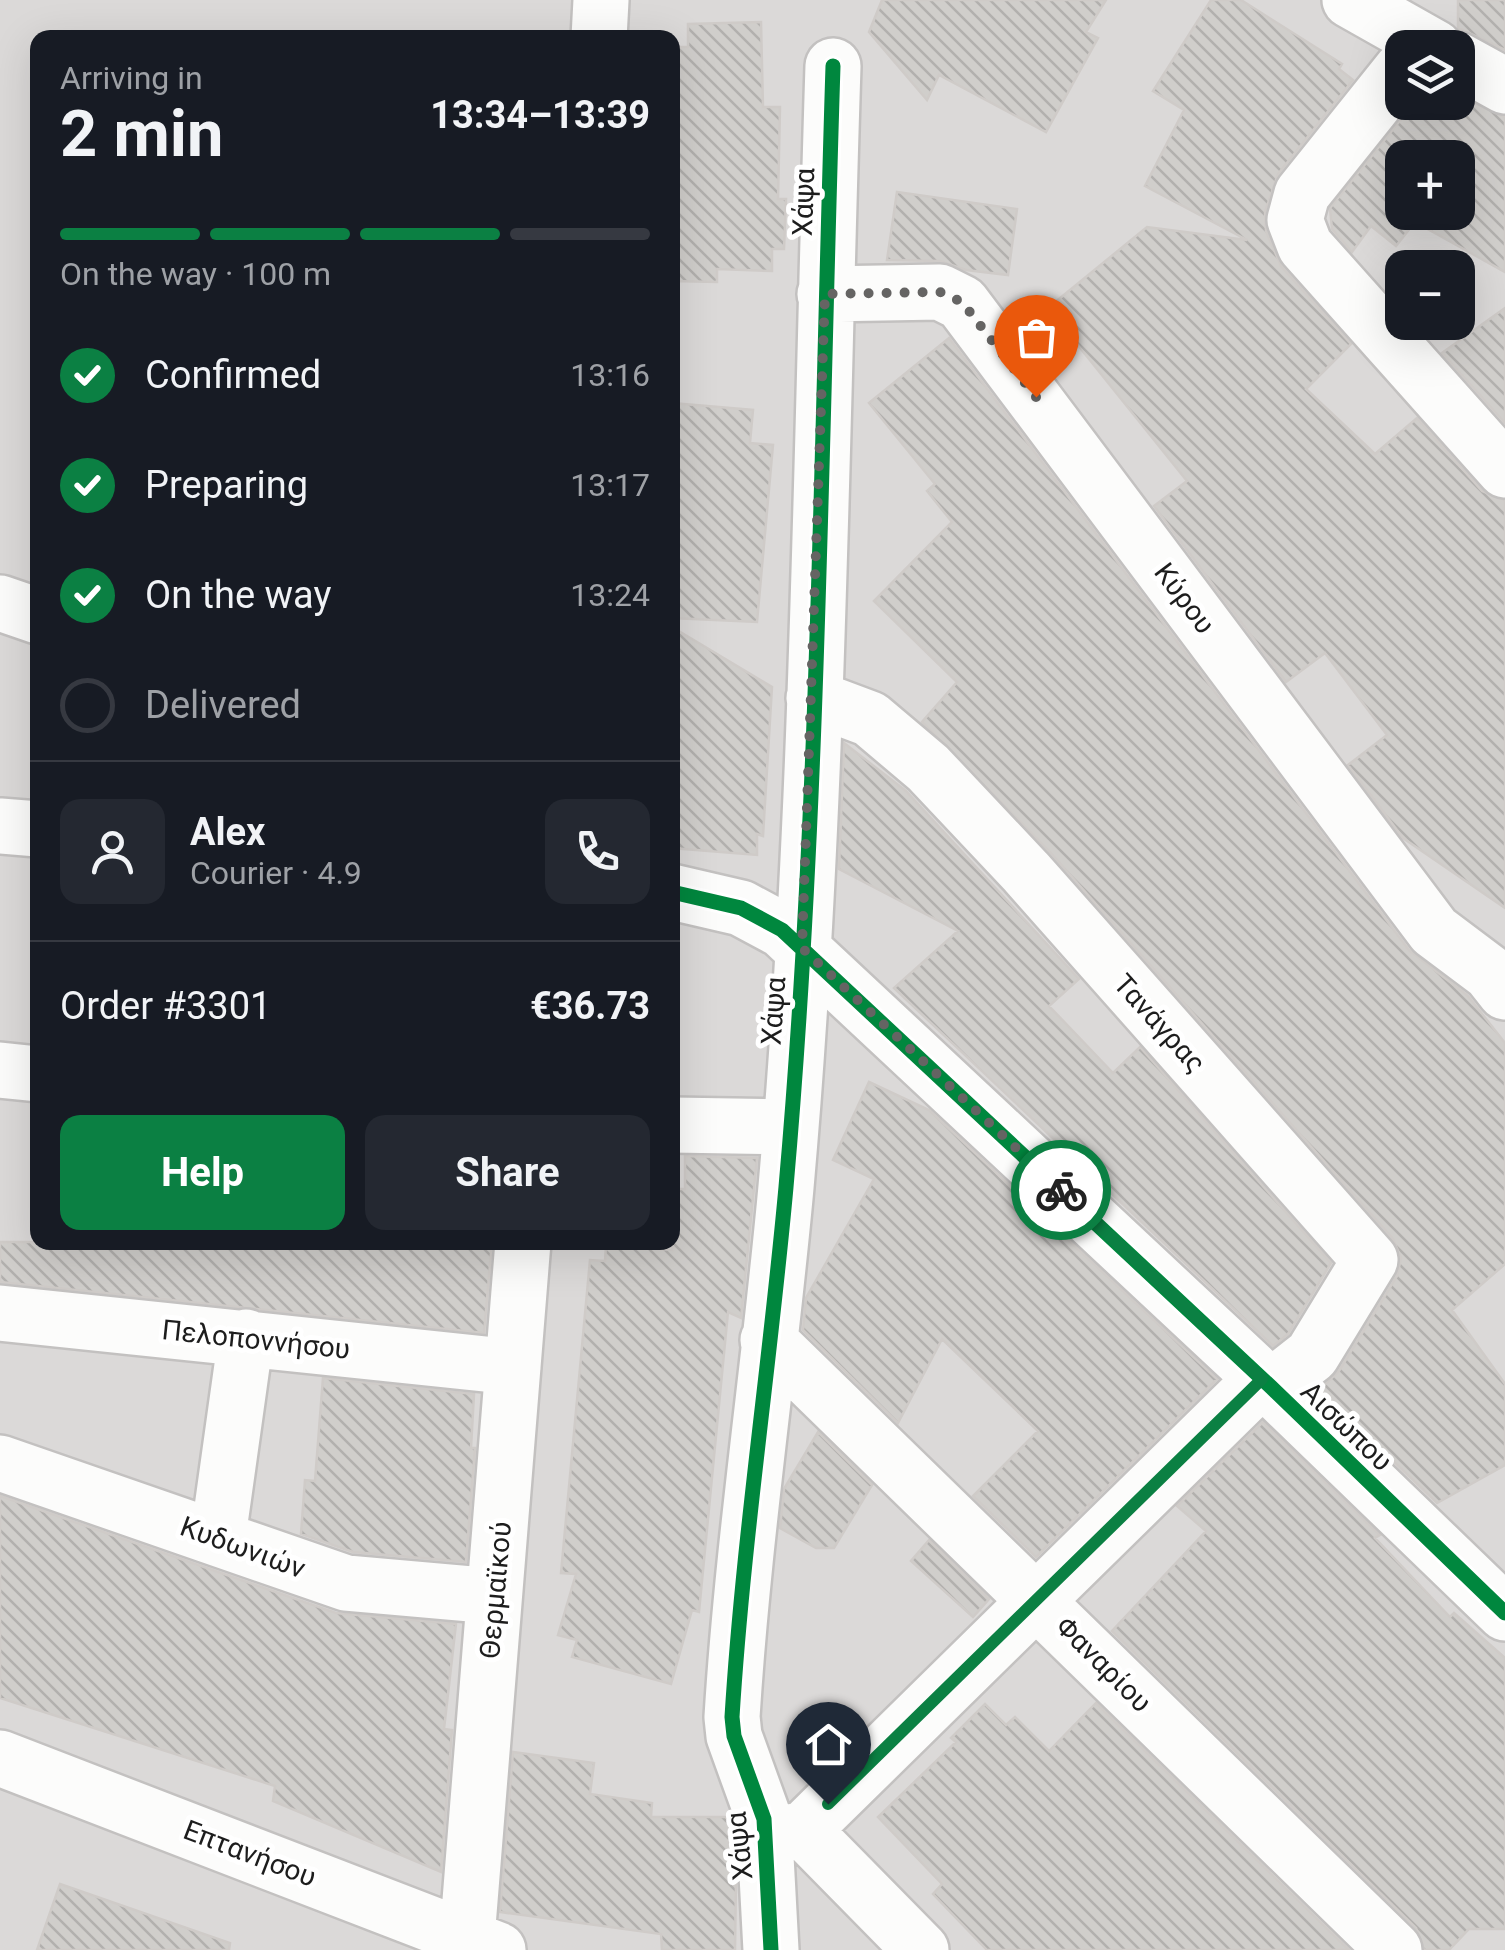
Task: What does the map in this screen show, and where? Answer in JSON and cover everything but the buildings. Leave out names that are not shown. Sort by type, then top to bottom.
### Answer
[{"type":"street","points":[[599,30],[601,0]]},
{"type":"street","points":[[1350,0],[1394,30]]},
{"type":"street","name":"Χάψα","points":[[771,1950],[784,1832],[759,1795],[734,1736],[732,1717],[790,1126],[802,948],[814,698],[833,66]]},
{"type":"street","points":[[1475,73],[1505,86]]},
{"type":"street","points":[[1385,101],[1302,194],[1295,220],[1305,246],[1505,470]]},
{"type":"street","name":"Κύρου","points":[[825,294],[940,292],[962,302],[1434,932],[1500,980]]},
{"type":"street","points":[[0,603],[30,613]]},
{"type":"street","name":"Τανάγρας","points":[[784,1832],[1266,1383],[1312,1356],[1370,1260],[1026,872],[928,768],[870,719],[814,698]]},
{"type":"street","points":[[0,826],[30,828]]},
{"type":"street","name":"Αισώπου","points":[[680,894],[758,915],[802,948],[1505,1613]]},
{"type":"street","points":[[0,1070],[30,1073]]},
{"type":"street","points":[[680,1125],[790,1126]]},
{"type":"street","name":"Θερμαϊκού","points":[[482,1944],[494,1596],[522,1250]]},
{"type":"street","name":"Πελοποννήσου","points":[[0,1313],[513,1367]]},
{"type":"street","points":[[218,1537],[246,1337]]},
{"type":"street","name":"Φαναρίου","points":[[768,1340],[1394,1950]]},
{"type":"street","name":"Κυδωνιών","points":[[0,1463],[346,1582],[494,1596]]},
{"type":"street","name":"Επτανήσου","points":[[0,1758],[482,1944]]},
{"type":"street","points":[[784,1832],[921,1950]]},
{"type":"shaded area","points":[[0,0],[1505,0],[1505,1950],[0,1950]]},
{"type":"cycle path","points":[[771,1950],[764,1819],[734,1736],[732,1717],[786,1187],[806,908],[833,66]]},
{"type":"cycle path","points":[[680,894],[741,908],[782,930],[1271,1387],[1505,1613]]},
{"type":"way so far","points":[[1036,397],[962,302],[940,292],[825,294],[802,948],[1061,1190]]},
{"type":"route","points":[[828,1804],[1262,1379],[1061,1190]]}]
